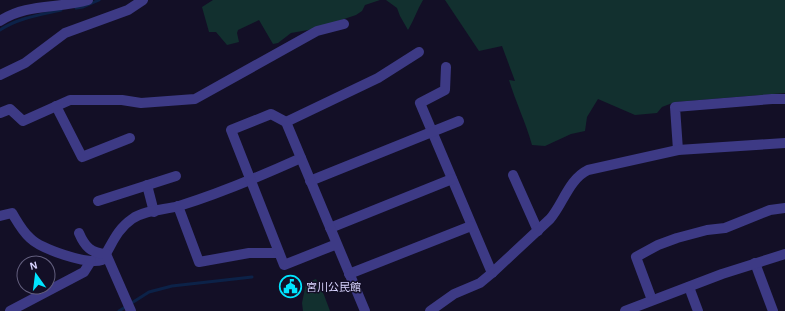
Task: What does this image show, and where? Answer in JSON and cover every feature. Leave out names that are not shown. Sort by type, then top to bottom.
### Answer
[{"type":"street","points":[[0,20],[18,12],[52,5],[79,3],[88,0]]},
{"type":"street","points":[[0,74],[25,63],[65,33],[128,10],[143,0]]},
{"type":"street","points":[[0,113],[10,109],[23,121],[70,100],[122,100],[141,103],[195,99],[317,31],[344,24]]},
{"type":"street","points":[[286,122],[378,78],[419,52]]},
{"type":"street","points":[[446,67],[445,90],[420,103],[492,273]]},
{"type":"street","points":[[678,150],[675,107],[785,99]]},
{"type":"street","points":[[56,106],[82,157],[130,138]]},
{"type":"street","points":[[337,244],[284,265],[231,130],[271,114],[286,122],[310,181],[337,244],[365,311]]},
{"type":"street","points":[[310,181],[459,121]]},
{"type":"street","points":[[430,311],[454,294],[480,282],[492,273],[538,231],[558,210],[576,178],[588,170],[678,150],[785,143]]},
{"type":"street","points":[[0,216],[12,213],[24,231],[36,243],[79,260],[97,262],[102,260],[118,232],[133,218],[178,206],[250,180],[301,158]]},
{"type":"street","points":[[98,201],[176,176]]},
{"type":"street","points":[[513,176],[538,231]]},
{"type":"street","points":[[330,228],[452,179]]},
{"type":"street","points":[[147,185],[154,212]]},
{"type":"street","points":[[178,206],[199,262],[249,253],[279,253]]},
{"type":"street","points":[[652,300],[636,257],[658,245],[676,238],[707,230],[725,228],[763,213],[785,208]]},
{"type":"street","points":[[349,274],[471,226]]},
{"type":"street","points":[[79,233],[82,241],[89,249],[97,254],[106,254]]},
{"type":"street","points":[[106,254],[131,311]]},
{"type":"street","points":[[628,310],[755,263],[785,254]]},
{"type":"street","points":[[10,311],[84,272],[91,261]]},
{"type":"street","points":[[755,263],[773,311]]},
{"type":"street","points":[[689,287],[698,311]]},
{"type":"green space","points":[[213,0],[380,0],[365,5],[362,11],[356,15],[314,29],[291,33],[278,43],[273,44],[259,20],[238,30],[237,33],[239,42],[227,45],[216,32],[209,32],[202,7]]},
{"type":"green space","points":[[386,0],[423,0],[408,30],[397,8]]},
{"type":"green space","points":[[445,0],[785,0],[785,93],[675,102],[662,107],[657,113],[635,115],[598,99],[587,117],[585,131],[571,134],[545,146],[532,145],[509,80],[515,81],[502,46],[479,51]]},
{"type":"green space","points":[[316,279],[330,311],[303,311],[302,303],[306,283]]},
{"type":"waterway","points":[[76,8],[83,7],[99,0]]},
{"type":"waterway","points":[[0,30],[14,23],[37,15],[61,10]]},
{"type":"waterway","points":[[119,311],[149,292],[172,286],[252,277]]},
{"type":"place","name":"宮川公民館","points":[[291,287]]}]
